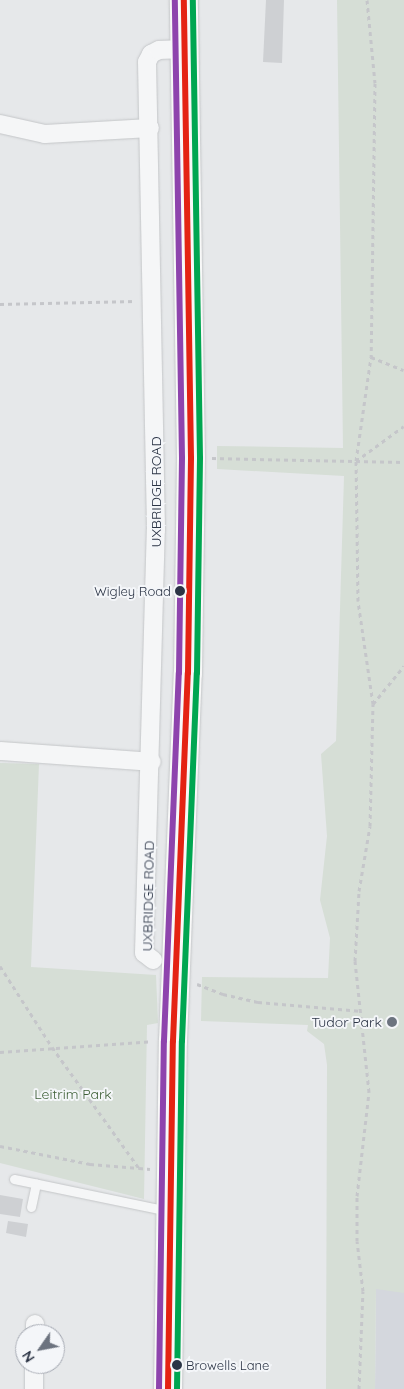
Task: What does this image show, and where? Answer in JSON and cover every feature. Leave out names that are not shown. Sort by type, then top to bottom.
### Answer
[{"type":"main road","points":[[168,1389],[173,1041],[188,673],[191,458],[184,0]]},
{"type":"street","name":"UXBRIDGE ROAD","points":[[153,960],[144,954],[152,762],[156,530],[154,300],[147,62],[151,54],[159,50],[185,49]]},
{"type":"street","points":[[0,124],[45,134],[150,128]]},
{"type":"street","points":[[0,751],[152,762]]},
{"type":"street","points":[[34,1374],[34,1389]]},
{"type":"lane","points":[[14,1179],[170,1212]]},
{"type":"lane","points":[[31,1207],[36,1184]]},
{"type":"path","points":[[359,1389],[363,1292],[357,1241],[357,1196],[369,1092],[362,1011],[355,961],[359,891],[370,826],[373,704],[358,601],[356,461],[371,358],[375,83],[367,0]]},
{"type":"path","points":[[0,304],[154,300]]},
{"type":"path","points":[[371,358],[404,370]]},
{"type":"path","points":[[356,461],[404,426]]},
{"type":"path","points":[[191,458],[404,462]]},
{"type":"path","points":[[373,704],[404,666]]},
{"type":"path","points":[[0,966],[52,1047],[139,1168]]},
{"type":"path","points":[[198,977],[197,986],[258,1002],[362,1011]]},
{"type":"path","points":[[0,1052],[148,1041]]},
{"type":"path","points":[[0,1146],[90,1164],[144,1169]]},
{"type":"shaded area","name":"Tudor Park","points":[[404,744],[404,1389],[375,1389],[376,1288]]},
{"type":"green space","points":[[337,0],[404,0],[404,1293],[376,1289],[375,1389],[326,1389],[327,1065],[324,1044],[307,1031],[308,1025],[201,1021],[202,977],[328,978],[330,938],[320,900],[327,836],[321,754],[336,741],[344,476],[217,469],[217,446],[343,448]]},
{"type":"green space","name":"Leitrim Park","points":[[0,763],[39,764],[31,967],[156,975],[158,1023],[147,1025],[144,1199],[0,1163]]},
{"type":"building","points":[[266,0],[284,0],[282,63],[263,62]]},
{"type":"building","points":[[0,1195],[23,1199],[20,1217],[0,1214]]},
{"type":"building","points":[[8,1221],[28,1224],[26,1237],[6,1233]]},
{"type":"transit line","points":[[159,1389],[164,1041],[179,673],[182,458],[175,0]]},
{"type":"transit line","points":[[168,1389],[173,1041],[188,673],[191,458],[184,0]]},
{"type":"transit line","points":[[177,1389],[182,1041],[197,673],[200,458],[193,0]]},
{"type":"place","name":"Wigley Road","points":[[180,591]]},
{"type":"place","name":"Tudor Park","points":[[392,1022]]},
{"type":"place","name":"Browells Lane","points":[[177,1365]]}]
